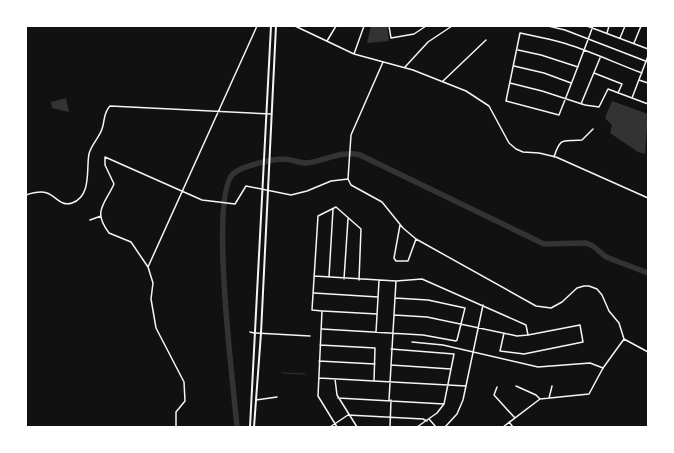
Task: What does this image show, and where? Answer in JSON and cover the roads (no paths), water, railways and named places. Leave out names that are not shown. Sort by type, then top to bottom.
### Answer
[{"type":"main road","points":[[250,427],[271,26]]},
{"type":"main road","points":[[254,427],[261,333],[276,26]]},
{"type":"street","points":[[148,268],[257,26]]},
{"type":"street","points":[[295,26],[354,54],[405,67],[478,97],[489,106],[512,146],[522,152],[539,153],[554,157],[648,198]]},
{"type":"street","points":[[327,41],[336,26]]},
{"type":"street","points":[[354,54],[364,26]]},
{"type":"street","points":[[390,26],[391,38],[414,34],[426,26]]},
{"type":"street","points":[[443,26],[446,29]]},
{"type":"street","points":[[405,67],[428,42],[452,26]]},
{"type":"street","points":[[548,26],[565,30],[647,62]]},
{"type":"street","points":[[588,26],[648,49]]},
{"type":"street","points":[[607,33],[610,26]]},
{"type":"street","points":[[620,38],[625,26]]},
{"type":"street","points":[[634,44],[641,26]]},
{"type":"street","points":[[593,27],[583,51],[559,115],[506,101],[520,33],[561,42],[583,51],[600,58],[642,73]]},
{"type":"street","points":[[444,82],[486,40]]},
{"type":"street","points":[[517,50],[541,55],[578,67]]},
{"type":"street","points":[[632,98],[647,62],[648,56]]},
{"type":"street","points":[[582,104],[600,58]]},
{"type":"street","points":[[383,62],[351,135],[348,179],[352,184],[382,202],[400,225],[416,239],[523,300],[541,308],[550,308],[562,302],[577,288],[584,286],[597,289],[602,295],[609,311],[619,323],[624,339],[648,352]]},
{"type":"street","points":[[514,66],[544,73],[571,83]]},
{"type":"street","points":[[594,73],[622,84],[618,93]]},
{"type":"street","points":[[639,80],[648,83]]},
{"type":"street","points":[[510,83],[542,91],[582,104],[599,107],[608,89],[648,104]]},
{"type":"street","points":[[26,195],[47,193],[64,204],[73,203],[77,200],[86,187],[89,153],[100,134],[105,122],[105,112],[110,106],[271,114]]},
{"type":"street","points":[[554,157],[559,144],[567,139],[582,140],[592,128]]},
{"type":"street","points":[[176,427],[176,412],[185,401],[184,382],[156,328],[151,299],[153,283],[148,268],[131,242],[109,233],[101,216],[100,209],[104,198],[114,184],[105,165],[105,157],[202,200],[235,204],[239,200],[246,186],[291,195],[331,181],[348,179]]},
{"type":"street","points":[[359,280],[361,229],[336,207],[318,216],[312,310],[377,314]]},
{"type":"street","points":[[329,277],[333,209]]},
{"type":"street","points":[[90,220],[101,216]]},
{"type":"street","points":[[344,278],[348,219]]},
{"type":"street","points":[[400,225],[394,258],[396,261],[408,261],[416,239]]},
{"type":"street","points":[[314,276],[396,282],[422,279],[526,325],[528,335]]},
{"type":"street","points":[[376,332],[379,281]]},
{"type":"street","points":[[390,427],[391,349],[396,282]]},
{"type":"street","points":[[313,293],[378,297]]},
{"type":"street","points":[[322,329],[423,335],[456,341],[465,308],[428,300],[395,298]]},
{"type":"street","points":[[445,427],[457,414],[463,400],[483,305]]},
{"type":"street","points":[[322,311],[318,398],[337,427]]},
{"type":"street","points":[[394,315],[427,317],[504,333],[528,335],[580,325],[583,342],[524,354],[515,353],[500,351],[504,333]]},
{"type":"street","points":[[250,332],[310,336]]},
{"type":"street","points":[[503,427],[540,399],[589,394],[603,368],[624,339]]},
{"type":"street","points":[[412,342],[443,345],[538,366],[590,363],[603,368]]},
{"type":"street","points":[[320,345],[375,348],[374,381]]},
{"type":"street","points":[[391,349],[454,354],[444,404],[427,421],[417,427]]},
{"type":"street","points":[[319,362],[375,364]]},
{"type":"street","points":[[391,365],[451,369]]},
{"type":"street","points":[[319,378],[466,386]]},
{"type":"street","points":[[336,379],[335,391],[338,398],[357,427]]},
{"type":"street","points":[[516,386],[518,389],[536,395],[540,399]]},
{"type":"street","points":[[549,398],[552,386]]},
{"type":"street","points":[[497,387],[494,395],[515,418]]},
{"type":"street","points":[[256,400],[277,397]]},
{"type":"street","points":[[338,398],[444,404]]},
{"type":"street","points":[[330,427],[348,415],[423,418],[427,421]]},
{"type":"street","points":[[429,419],[436,427]]},
{"type":"street","points":[[509,422],[513,427]]},
{"type":"waterway","points":[[237,427],[225,293],[223,215],[227,188],[234,173],[238,170],[258,163],[278,159],[307,163],[340,155],[360,155],[544,244],[586,243],[593,246],[606,257],[648,273]]},
{"type":"waterway","points":[[282,373],[305,374]]}]
